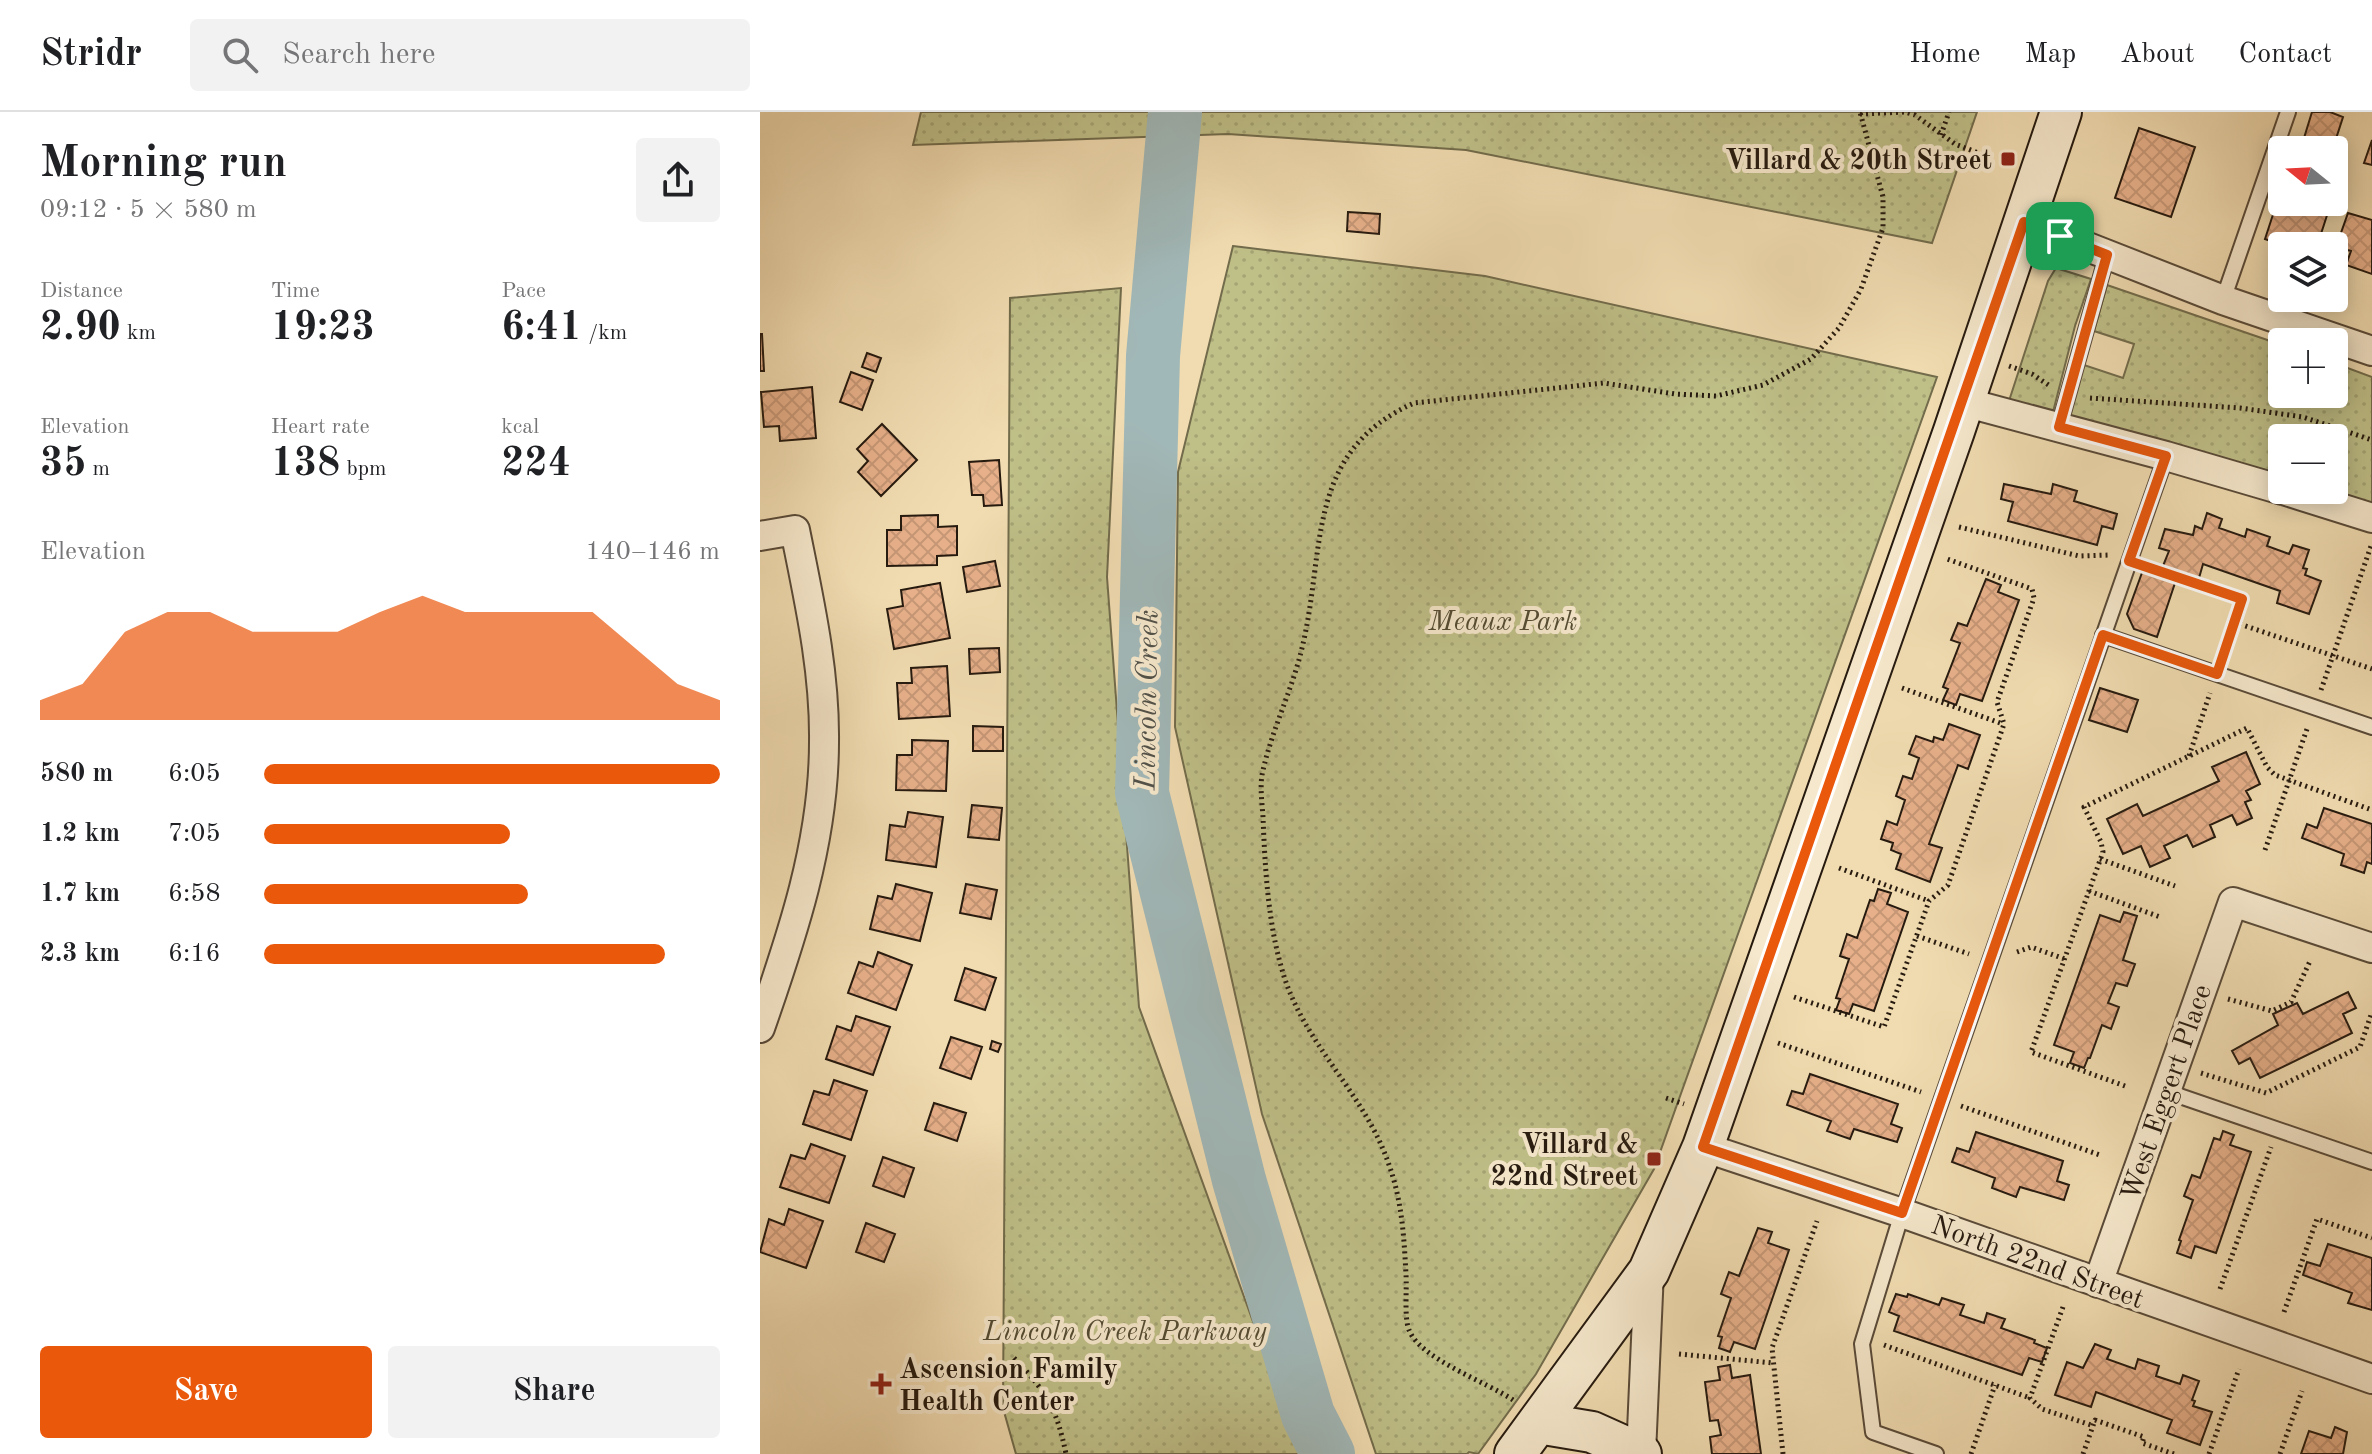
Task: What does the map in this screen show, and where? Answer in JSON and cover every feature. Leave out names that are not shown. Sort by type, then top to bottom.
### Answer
[{"type":"street","points":[[1523,1426],[1649,1271],[1703,1147],[1964,402],[2061,112]]},
{"type":"street","points":[[2024,222],[2223,300],[2372,351]]},
{"type":"street","points":[[1964,402],[2268,486]]},
{"type":"street","points":[[2327,504],[2372,518]]},
{"type":"street","points":[[760,536],[795,530],[814,624],[823,702],[822,791],[807,880],[795,928],[760,1028]]},
{"type":"street","name":"West Eggert Place","points":[[2098,1283],[2233,902],[2372,948]]},
{"type":"street","name":"North 22nd Street","points":[[1703,1147],[1902,1213],[2372,1379]]},
{"type":"street","points":[[1523,1426],[1592,1432],[1641,1454],[1649,1271]]},
{"type":"lane","points":[[2223,300],[2288,112]]},
{"type":"lane","points":[[2059,427],[2107,255]]},
{"type":"lane","points":[[1936,1454],[1873,1432],[1863,1338],[1902,1213],[2166,456]]},
{"type":"lane","points":[[2103,635],[2372,727]]},
{"type":"lane","points":[[2165,1091],[2372,1162]]},
{"type":"path","points":[[1523,1426],[1420,1345],[1408,1329],[1403,1213],[1388,1161],[1352,1093],[1298,1014],[1282,972],[1272,924],[1261,778],[1273,731],[1302,648],[1329,490],[1342,463],[1363,437],[1390,413],[1414,403],[1604,383],[1675,394],[1716,396],[1763,385],[1811,359],[1839,328],[1861,289],[1883,228],[1883,197],[1860,113],[1905,112],[1924,120],[1955,144],[1989,157]]},
{"type":"path","points":[[1941,135],[1949,112]]},
{"type":"path","points":[[1979,356],[2032,374],[2057,390],[2068,393],[2105,400],[2240,408],[2303,417],[2372,440]]},
{"type":"path","points":[[1959,527],[2079,556],[2107,554],[2242,599],[2189,756]]},
{"type":"path","points":[[1794,997],[1884,1027],[1929,901],[1948,885],[2004,724],[1997,702],[2034,598],[2032,589],[1947,559]]},
{"type":"path","points":[[2234,622],[2372,669]]},
{"type":"path","points":[[1902,688],[2004,724]]},
{"type":"path","points":[[2125,1086],[2031,1052],[2103,852],[2084,807],[2247,728],[2267,767],[2275,775],[2372,810]]},
{"type":"path","points":[[2100,859],[2175,886]]},
{"type":"path","points":[[1839,868],[1929,901]]},
{"type":"path","points":[[2089,891],[2160,917]]},
{"type":"path","points":[[2227,999],[2272,1011],[2291,1002],[2311,959]]},
{"type":"path","points":[[2200,1073],[2266,1093],[2360,1047],[2372,1012]]},
{"type":"path","points":[[1666,1098],[1684,1104]]},
{"type":"path","points":[[2220,1289],[2277,1129]]},
{"type":"path","points":[[2284,1312],[2317,1219],[2372,1238]]},
{"type":"path","points":[[1783,1454],[1772,1348],[1817,1221]]},
{"type":"path","points":[[2030,1398],[2063,1307]]},
{"type":"path","points":[[1863,1338],[2030,1398],[2042,1409],[2094,1426]]},
{"type":"path","points":[[1679,1354],[1773,1363]]},
{"type":"path","points":[[1014,1358],[1041,1386],[1056,1413],[1066,1454]]},
{"type":"path","points":[[2209,1454],[2239,1369]]},
{"type":"path","points":[[1971,1454],[1995,1385]]},
{"type":"path","points":[[2280,1454],[2302,1391]]},
{"type":"path","points":[[2083,1454],[2095,1420],[2144,1437],[2142,1443],[2174,1454]]},
{"type":"green space","points":[[921,112],[1977,112],[1932,243],[1466,150],[1228,134],[913,145]]},
{"type":"green space","name":"Meaux Park","points":[[1233,246],[1485,276],[1937,377],[1654,1169],[1536,1374],[1478,1454],[1376,1454],[1262,1114],[1175,727],[1178,472]]},
{"type":"green space","points":[[2056,268],[2091,279],[2075,326],[2053,412],[2009,401],[2048,281]]},
{"type":"green space","points":[[2107,285],[2268,340],[2268,408],[2348,408],[2348,368],[2372,377],[2372,504],[2348,496],[2348,424],[2268,424],[2268,472],[2067,416],[2084,365],[2123,378],[2134,344],[2094,331]]},
{"type":"green space","name":"Lincoln Creek Parkway","points":[[1121,288],[1107,577],[1139,1007],[1301,1454],[1016,1454],[1003,1408],[1010,298]]},
{"type":"building","points":[[2312,112],[2330,112],[2343,117],[2337,136],[2305,136]]},
{"type":"building","points":[[2139,128],[2195,147],[2171,217],[2115,198]]},
{"type":"building","points":[[2372,140],[2372,165],[2364,163]]},
{"type":"building","points":[[1348,212],[1380,214],[1379,234],[1347,231]]},
{"type":"building","points":[[2348,213],[2372,220],[2372,274],[2348,266],[2351,251],[2348,250],[2348,232],[2341,232]]},
{"type":"building","points":[[2273,216],[2327,216],[2322,232],[2268,232],[2268,240],[2265,239]]},
{"type":"building","points":[[762,334],[764,371],[760,371]]},
{"type":"building","points":[[867,353],[881,358],[876,372],[862,367]]},
{"type":"building","points":[[851,372],[873,380],[862,410],[840,402]]},
{"type":"building","points":[[812,387],[816,438],[780,441],[779,426],[764,427],[761,392]]},
{"type":"building","points":[[882,424],[917,460],[881,496],[858,472],[868,461],[857,449]]},
{"type":"building","points":[[999,460],[1002,505],[984,506],[983,495],[972,495],[969,462]]},
{"type":"building","points":[[2004,484],[2051,494],[2053,484],[2077,491],[2074,501],[2117,514],[2113,529],[2102,526],[2097,545],[2008,521],[2013,502],[2001,499]]},
{"type":"building","points":[[2207,513],[2222,519],[2219,528],[2245,537],[2247,529],[2270,537],[2267,546],[2289,554],[2293,545],[2309,550],[2303,568],[2307,569],[2305,575],[2321,581],[2309,614],[2277,603],[2280,591],[2203,564],[2199,578],[2163,566],[2169,551],[2159,548],[2165,529],[2193,535],[2195,526],[2202,529]]},
{"type":"building","points":[[938,515],[938,527],[957,526],[957,555],[937,556],[937,565],[887,566],[887,530],[901,530],[901,516]]},
{"type":"building","points":[[995,561],[1000,586],[967,592],[963,567]]},
{"type":"building","points":[[2143,570],[2176,580],[2157,637],[2134,629],[2127,614]]},
{"type":"building","points":[[1986,579],[2001,585],[1998,592],[2019,600],[1982,701],[1960,694],[1956,705],[1943,700],[1948,689],[1943,687],[1960,643],[1951,640],[1958,623],[1967,626]]},
{"type":"building","points":[[940,583],[950,638],[894,649],[887,609],[903,606],[901,590]]},
{"type":"building","points":[[999,648],[1000,672],[970,674],[969,649]]},
{"type":"building","points":[[947,666],[950,716],[899,719],[897,683],[912,683],[911,668]]},
{"type":"building","points":[[2100,688],[2138,700],[2127,732],[2089,720]]},
{"type":"building","points":[[1949,724],[1980,735],[1968,769],[1958,765],[1929,844],[1942,848],[1930,882],[1896,869],[1901,854],[1891,850],[1893,843],[1881,839],[1887,821],[1897,825],[1905,800],[1896,796],[1903,776],[1912,779],[1919,758],[1909,754],[1916,736],[1933,742],[1934,737],[1943,740]]},
{"type":"building","points":[[973,726],[1003,727],[1003,751],[973,751]]},
{"type":"building","points":[[912,740],[948,741],[946,791],[896,790],[897,755],[912,755]]},
{"type":"building","points":[[2246,752],[2260,784],[2246,791],[2251,800],[2245,802],[2252,818],[2237,825],[2232,815],[2210,825],[2215,837],[2193,847],[2187,835],[2164,846],[2170,858],[2150,867],[2141,846],[2123,854],[2107,819],[2137,804],[2143,816],[2219,781],[2212,767]]},
{"type":"building","points":[[972,805],[1002,808],[999,840],[968,837]]},
{"type":"building","points":[[2324,808],[2372,824],[2372,864],[2367,862],[2364,873],[2341,865],[2344,854],[2302,838],[2307,824],[2317,828]]},
{"type":"building","points":[[908,812],[943,817],[936,867],[886,860],[890,825],[905,827]]},
{"type":"building","points":[[896,884],[932,893],[920,941],[870,929],[878,896],[892,899]]},
{"type":"building","points":[[966,884],[997,890],[991,919],[960,913]]},
{"type":"building","points":[[1878,889],[1891,893],[1887,904],[1908,912],[1874,1011],[1853,1004],[1849,1014],[1836,1010],[1840,999],[1836,998],[1849,959],[1840,956],[1847,934],[1857,938],[1870,900],[1874,901]]},
{"type":"building","points":[[2124,912],[2137,916],[2123,960],[2135,964],[2127,986],[2116,983],[2108,1003],[2119,1007],[2111,1029],[2102,1025],[2084,1068],[2070,1063],[2074,1052],[2054,1045],[2100,915],[2120,922]]},
{"type":"building","points":[[878,952],[912,965],[896,1010],[848,993],[859,962],[873,967]]},
{"type":"building","points":[[965,968],[996,978],[985,1010],[955,1000]]},
{"type":"building","points":[[2348,992],[2356,1008],[2343,1014],[2352,1033],[2260,1078],[2250,1058],[2239,1064],[2232,1051],[2278,1025],[2273,1014],[2297,1003],[2303,1014]]},
{"type":"building","points":[[856,1016],[890,1027],[873,1075],[826,1059],[837,1026],[851,1031]]},
{"type":"building","points":[[951,1037],[982,1047],[971,1079],[940,1068]]},
{"type":"building","points":[[992,1041],[1001,1044],[998,1052],[990,1049]]},
{"type":"building","points":[[1810,1074],[1898,1104],[1891,1124],[1902,1128],[1897,1142],[1854,1129],[1850,1139],[1827,1131],[1831,1121],[1787,1105],[1792,1091],[1803,1094]]},
{"type":"building","points":[[834,1080],[867,1091],[851,1140],[803,1124],[814,1091],[829,1095]]},
{"type":"building","points":[[934,1103],[966,1113],[957,1141],[925,1130]]},
{"type":"building","points":[[2223,1131],[2234,1135],[2230,1145],[2251,1152],[2216,1253],[2195,1246],[2191,1258],[2177,1253],[2193,1200],[2184,1196],[2192,1175],[2200,1178],[2214,1138],[2220,1140]]},
{"type":"building","points":[[1976,1132],[2063,1161],[2057,1181],[2069,1185],[2064,1200],[2020,1187],[2016,1197],[1992,1188],[1995,1178],[1952,1162],[1957,1148],[1969,1152]]},
{"type":"building","points":[[811,1144],[845,1156],[829,1203],[780,1187],[791,1155],[805,1159]]},
{"type":"building","points":[[883,1157],[914,1168],[904,1197],[873,1186]]},
{"type":"building","points":[[789,1209],[823,1221],[806,1268],[760,1252],[769,1219],[784,1225]]},
{"type":"building","points":[[866,1223],[895,1234],[884,1262],[856,1252]]},
{"type":"building","points":[[1758,1228],[1772,1232],[1768,1243],[1789,1250],[1755,1349],[1734,1342],[1730,1352],[1719,1348],[1722,1337],[1718,1336],[1731,1298],[1721,1294],[1729,1272],[1739,1276]]},
{"type":"building","points":[[2328,1244],[2372,1258],[2372,1310],[2348,1303],[2352,1293],[2303,1275],[2307,1262],[2320,1266]]},
{"type":"building","points":[[1896,1294],[1907,1297],[1908,1294],[1939,1305],[1942,1298],[1964,1305],[1960,1315],[1984,1323],[1987,1313],[2005,1319],[2001,1328],[2035,1340],[2034,1343],[2047,1348],[2042,1362],[2029,1358],[2022,1375],[1894,1331],[1899,1316],[1889,1312]]},
{"type":"building","points":[[2095,1344],[2111,1350],[2107,1359],[2135,1369],[2138,1359],[2159,1366],[2156,1376],[2180,1384],[2183,1375],[2199,1381],[2193,1406],[2212,1412],[2200,1445],[2167,1433],[2172,1420],[2096,1392],[2091,1407],[2055,1395],[2067,1362],[2083,1368]]},
{"type":"building","points":[[1730,1365],[1732,1378],[1750,1375],[1761,1454],[1712,1454],[1710,1437],[1721,1435],[1718,1420],[1710,1421],[1705,1382],[1720,1380],[1718,1367]]},
{"type":"building","points":[[2335,1427],[2347,1432],[2343,1454],[2301,1454],[2309,1431],[2331,1438]]},
{"type":"waterway","name":"Lincoln Creek","points":[[1175,112],[1153,356],[1142,793],[1239,1180],[1308,1415],[1328,1454]]},
{"type":"place","name":"Villard & 20th Street","points":[[2008,159]]},
{"type":"place","name":"Villard & 22nd Street","points":[[1654,1159]]},
{"type":"place","name":"Ascension Family Health Center","points":[[881,1384]]},
{"type":"route","points":[[2024,222],[2060,236],[2107,255],[2059,427],[2166,456],[2129,561],[2242,599],[2217,674],[2103,635],[1902,1213],[1703,1147],[2024,222]]}]
